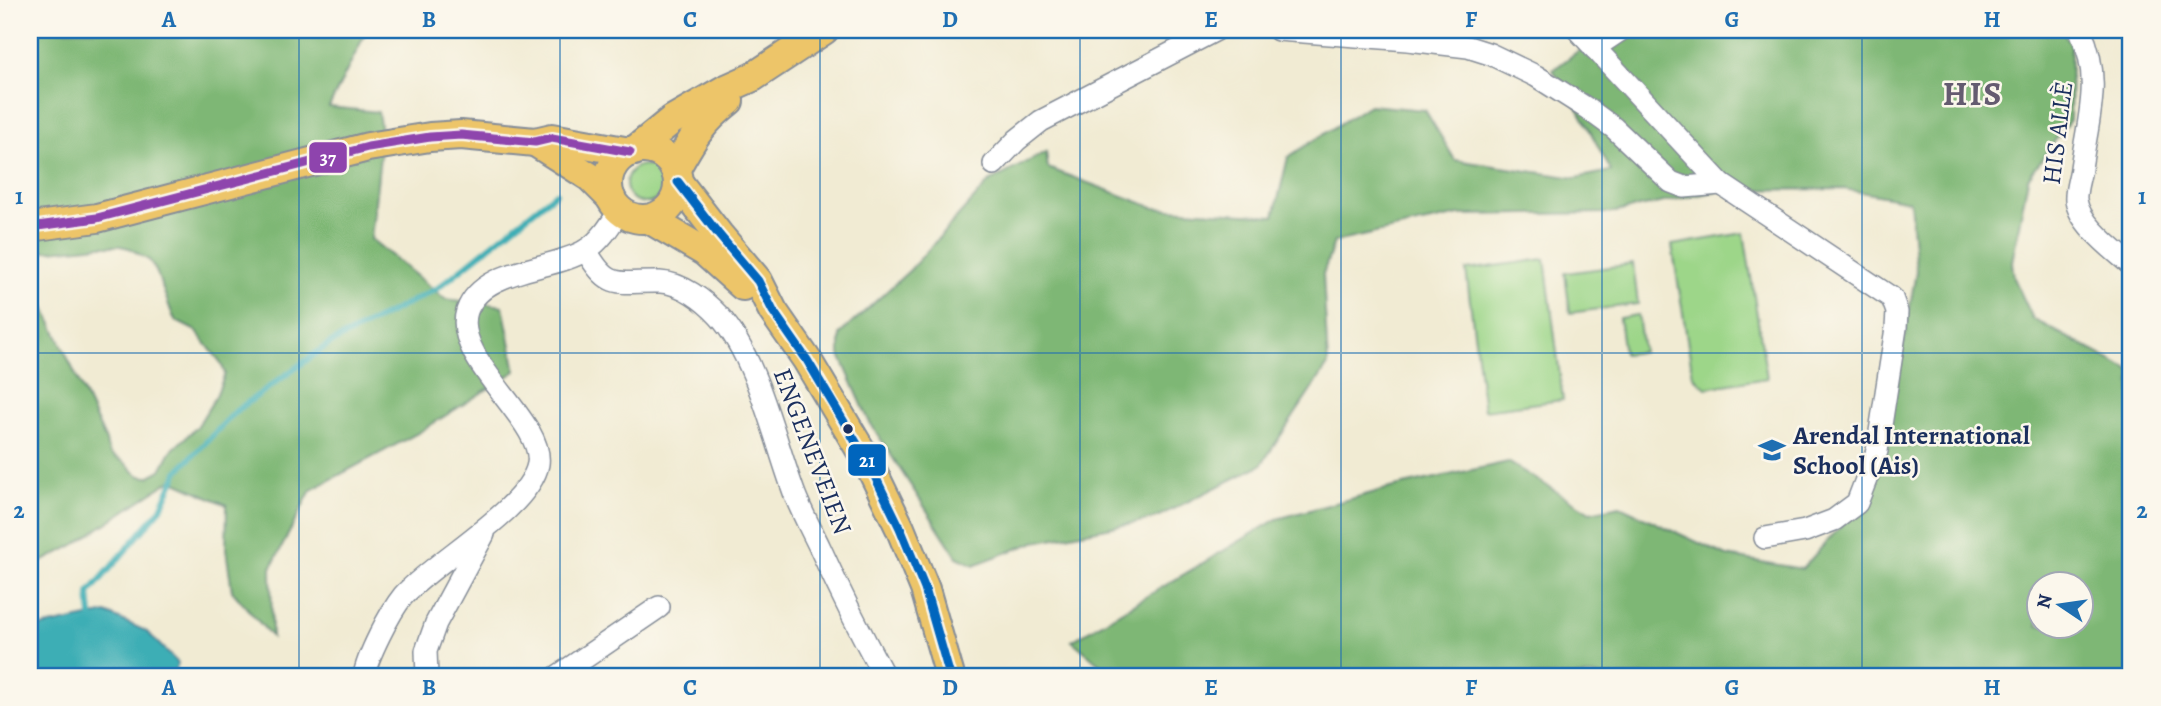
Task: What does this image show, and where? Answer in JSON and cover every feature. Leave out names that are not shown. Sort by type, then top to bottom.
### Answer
[{"type":"main road","points":[[616,204],[608,187],[609,176],[621,158],[672,120],[753,77],[824,30]]},
{"type":"main road","points":[[534,142],[581,170],[616,204],[639,219],[649,219],[659,216],[674,201],[677,176],[693,136],[707,118],[731,100],[753,77]]},
{"type":"main road","points":[[30,227],[97,218],[198,190],[397,142],[461,135],[534,142],[552,138],[632,151],[653,151],[670,162],[719,235],[758,281],[773,312],[869,464],[925,589],[950,676]]},
{"type":"main road","points":[[649,219],[705,251],[773,312]]},
{"type":"street","points":[[994,164],[1017,140],[1041,121],[1216,30]]},
{"type":"street","points":[[1279,30],[1408,40],[1468,47],[1490,54],[1536,76],[1597,116],[1650,160],[1671,182],[1684,187],[1721,184]]},
{"type":"street","points":[[1578,30],[1721,184],[1892,298],[1897,312],[1878,451],[1857,503],[1834,520],[1805,531],[1765,538]]},
{"type":"street","points":[[1594,48],[1621,30]]},
{"type":"street","name":"HIS ALLÈ","points":[[2080,30],[2087,44],[2093,70],[2093,90],[2076,201],[2093,232],[2131,265]]},
{"type":"street","points":[[364,676],[366,663],[403,597],[513,505],[531,483],[538,464],[537,444],[475,355],[465,330],[467,311],[480,292],[494,281],[586,250],[603,235],[616,204]]},
{"type":"street","name":"ENGENEVEIEN","points":[[586,250],[597,271],[613,282],[633,285],[662,282],[685,288],[719,316],[746,355],[796,497],[853,619],[884,676]]},
{"type":"street","points":[[427,676],[426,651],[436,623],[490,523]]},
{"type":"street","points":[[558,676],[659,607]]},
{"type":"green space","points":[[30,30],[367,30],[329,107],[378,112],[382,138],[371,239],[445,299],[503,306],[516,371],[418,433],[311,490],[271,568],[272,637],[232,591],[226,549],[227,505],[171,480],[74,545],[30,568],[30,276],[110,453],[139,475],[148,477],[161,470],[171,451],[197,427],[216,396],[225,374],[221,363],[196,331],[176,321],[150,261],[129,248],[120,246],[30,253]]},
{"type":"green space","points":[[1606,30],[2062,30],[2071,45],[2070,120],[2028,178],[2012,262],[2014,278],[2033,319],[2131,371],[2131,676],[1114,676],[1072,641],[1277,519],[1390,488],[1508,462],[1590,512],[1620,506],[1727,556],[1802,569],[1860,505],[1896,388],[1916,271],[1910,201],[1844,189],[1723,190],[1610,213],[1459,215],[1334,242],[1323,274],[1328,365],[1261,465],[1153,519],[1035,542],[974,565],[957,557],[869,421],[840,355],[840,334],[910,270],[989,182],[1046,152],[1048,168],[1155,208],[1274,216],[1288,157],[1369,105],[1425,110],[1455,160],[1576,178],[1611,171],[1579,110],[1553,70]]},
{"type":"green space","points":[[645,165],[659,170],[664,184],[659,198],[645,203],[631,198],[626,184],[631,170]]},
{"type":"green space","points":[[1744,233],[1767,378],[1706,388],[1693,376],[1672,245]]},
{"type":"green space","points":[[1545,259],[1563,400],[1484,410],[1466,270]]},
{"type":"green space","points":[[1633,264],[1638,304],[1570,313],[1565,273]]},
{"type":"green space","points":[[1638,315],[1643,352],[1624,354],[1619,318]]},
{"type":"water","points":[[106,613],[146,631],[178,663],[173,676],[30,676],[30,629]]},
{"type":"waterway","points":[[91,616],[89,593],[160,510],[178,471],[236,411],[329,344],[438,288],[556,193]]},
{"type":"transit line","name":"37","points":[[30,227],[97,218],[368,147],[430,137],[461,135],[535,142],[552,138],[630,152]]},
{"type":"transit line","name":"21","points":[[678,182],[758,281],[773,311],[807,360],[869,464],[900,528],[925,589],[950,676]]},
{"type":"place","name":"Arendal International School (Ais)","points":[[1772,450]]},
{"type":"district","name":"HIS","points":[[1973,93]]}]
